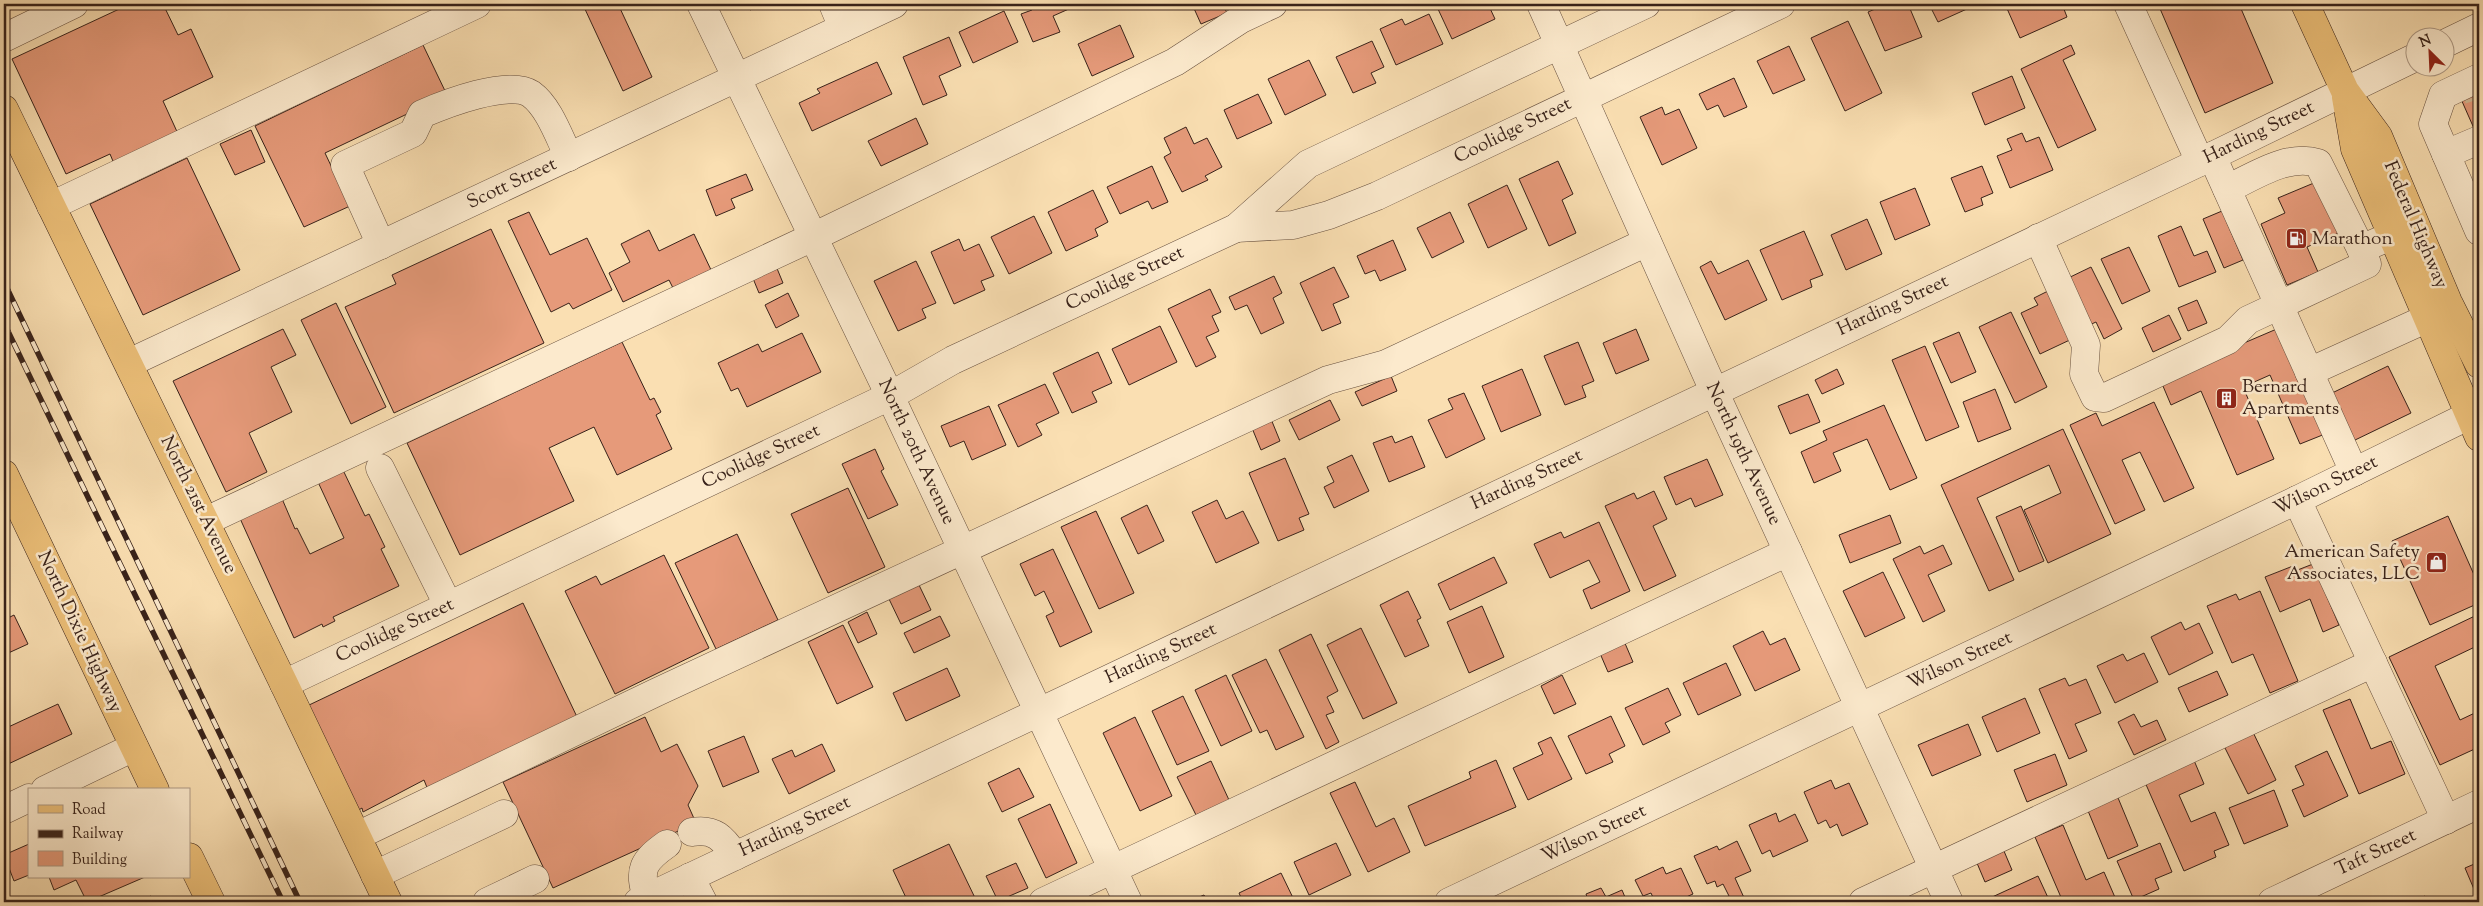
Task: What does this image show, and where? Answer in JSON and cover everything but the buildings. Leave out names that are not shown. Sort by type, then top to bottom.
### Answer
[{"type":"main road","name":"Federal Highway","points":[[2305,4],[2345,90],[2378,136],[2448,302],[2479,364]]},
{"type":"main road","name":"Federal Highway","points":[[2345,90],[2355,149],[2474,426]]},
{"type":"main road","name":"North 21st Avenue","points":[[4,109],[206,521],[388,902]]},
{"type":"main road","name":"North Dixie Highway","points":[[4,474],[154,788]]},
{"type":"main road","points":[[190,859],[211,902]]},
{"type":"street","points":[[4,38],[74,4]]},
{"type":"street","points":[[52,206],[477,4]]},
{"type":"street","name":"North 20th Avenue","points":[[701,4],[890,396],[1128,902]]},
{"type":"street","name":"Scott Street","points":[[129,363],[737,78],[838,16],[894,4]]},
{"type":"street","points":[[206,521],[813,236],[1175,62],[1240,19],[1273,4]]},
{"type":"street","name":"North 19th Avenue","points":[[1540,4],[1714,391],[1949,902]]},
{"type":"street","name":"Coolidge Street","points":[[284,684],[890,396],[953,360],[1236,228],[1308,164],[1646,4]]},
{"type":"street","name":"Coolidge Street","points":[[1236,228],[1293,225],[1337,212],[1376,196],[1781,4]]},
{"type":"street","points":[[2128,4],[2206,159],[2226,189],[2354,472]]},
{"type":"street","points":[[2456,38],[2479,27]]},
{"type":"street","name":"Harding Street","points":[[642,900],[2206,159],[2406,62]]},
{"type":"street","points":[[2476,86],[2443,95],[2434,124],[2479,231]]},
{"type":"street","points":[[381,245],[345,165],[413,133],[422,114],[450,102],[519,89],[531,94],[542,106],[569,157]]},
{"type":"street","points":[[2270,127],[2288,162]]},
{"type":"street","points":[[2446,154],[2479,140]]},
{"type":"street","points":[[2038,238],[2086,345],[2084,374],[2095,397],[2104,398],[2228,340],[2248,320],[2367,264],[2318,163],[2302,159],[2288,162],[2226,189]]},
{"type":"street","points":[[2360,249],[2393,235]]},
{"type":"street","points":[[356,836],[666,688],[1328,380],[1386,364],[1647,242]]},
{"type":"street","points":[[2309,372],[2428,318]]},
{"type":"street","name":"Wilson Street","points":[[1449,902],[2354,472],[2474,426]]},
{"type":"street","points":[[380,468],[448,605]]},
{"type":"street","points":[[2297,500],[2446,820]]},
{"type":"street","points":[[1043,902],[1788,552]]},
{"type":"street","points":[[1863,902],[2373,663]]},
{"type":"street","points":[[49,788],[134,747]]},
{"type":"street","points":[[4,810],[28,798]]},
{"type":"street","name":"Taft Street","points":[[2272,902],[2479,804]]},
{"type":"street","points":[[375,875],[504,814]]},
{"type":"street","points":[[692,832],[702,830],[717,834],[724,839],[735,856]]},
{"type":"street","points":[[642,900],[642,873],[645,864],[667,844]]},
{"type":"street","points":[[690,877],[703,902]]},
{"type":"street","points":[[486,902],[535,879]]},
{"type":"railway","points":[[4,282],[300,902]]},
{"type":"railway","points":[[4,323],[283,902]]},
{"type":"place","name":"Marathon","points":[[2296,239]]},
{"type":"place","name":"Bernard Apartments","points":[[2226,398]]},
{"type":"place","name":"American Safety Associates, LLC","points":[[2436,563]]}]
